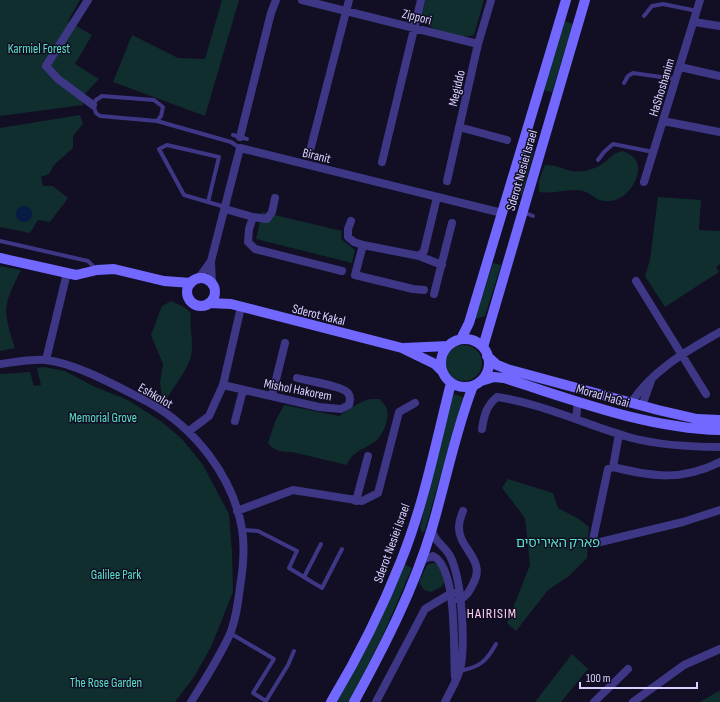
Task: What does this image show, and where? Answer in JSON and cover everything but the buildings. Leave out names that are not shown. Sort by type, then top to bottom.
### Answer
[{"type":"main road","name":"Sderot Nesiei Israel","points":[[461,339],[469,323],[566,0]]},
{"type":"main road","name":"Sderot Nesiei Israel","points":[[485,352],[522,212],[585,0]]},
{"type":"main road","points":[[0,258],[76,275],[97,270],[114,269],[164,280],[194,281],[205,279],[236,305]]},
{"type":"main road","points":[[164,280],[187,296],[195,305],[203,306],[209,303],[214,296],[213,287]]},
{"type":"main road","points":[[187,296],[188,287],[194,281]]},
{"type":"main road","name":"Sderot Kakal","points":[[209,303],[236,305],[402,348]]},
{"type":"main road","points":[[354,702],[393,628],[417,568],[432,529],[446,472],[477,383],[488,367],[485,352],[473,341],[461,339],[448,346],[402,348]]},
{"type":"main road","points":[[448,346],[441,358],[444,375],[451,383],[462,387],[477,383]]},
{"type":"main road","points":[[402,348],[435,364],[442,370]]},
{"type":"main road","name":"Morad HaGai","points":[[485,352],[497,365],[507,369],[642,406],[697,419],[720,420]]},
{"type":"main road","name":"Morad HaGai","points":[[477,383],[494,377],[504,378],[630,416],[695,429],[720,430]]},
{"type":"main road","name":"Sderot Nesiei Israel","points":[[332,702],[363,646],[401,561],[413,526],[451,383]]},
{"type":"main road","points":[[630,416],[631,403]]},
{"type":"main road","points":[[630,416],[642,406]]},
{"type":"street","points":[[88,0],[46,66],[58,79],[93,105]]},
{"type":"street","points":[[240,137],[271,13],[276,0]]},
{"type":"street","name":"Zippori","points":[[302,0],[478,44]]},
{"type":"street","points":[[311,147],[349,0]]},
{"type":"street","points":[[382,162],[421,0]]},
{"type":"street","name":"Megiddo","points":[[447,181],[478,44],[491,0]]},
{"type":"street","name":"HaShoshanim","points":[[644,182],[700,0]]},
{"type":"street","points":[[694,22],[720,26]]},
{"type":"street","points":[[680,67],[720,76]]},
{"type":"street","points":[[663,122],[720,132]]},
{"type":"street","points":[[459,127],[507,140]]},
{"type":"street","points":[[213,287],[211,261],[240,148]]},
{"type":"street","name":"Biranit","points":[[240,148],[502,213]]},
{"type":"street","points":[[419,256],[424,251],[437,197]]},
{"type":"street","points":[[225,208],[253,217],[267,218],[272,212],[275,198]]},
{"type":"street","points":[[253,217],[249,229],[248,242],[255,249],[342,271]]},
{"type":"street","points":[[350,221],[348,237],[354,242],[419,256],[442,265]]},
{"type":"street","points":[[434,294],[452,223]]},
{"type":"street","points":[[363,245],[355,275],[412,289],[424,290]]},
{"type":"street","points":[[194,281],[211,261]]},
{"type":"street","points":[[46,360],[68,273]]},
{"type":"street","points":[[636,281],[706,394]]},
{"type":"street","points":[[189,431],[209,416],[223,385],[236,305]]},
{"type":"street","points":[[631,403],[640,388],[652,378],[681,355],[720,332]]},
{"type":"street","points":[[272,396],[285,343]]},
{"type":"street","name":"Eshkolot","points":[[0,364],[19,361],[46,360],[74,368],[148,402],[159,408],[189,431],[220,472],[232,494],[242,530],[242,575],[237,610],[230,633],[207,677],[191,702]]},
{"type":"street","name":"Mishol Hakorem","points":[[223,385],[319,407],[341,409],[349,405],[350,397],[348,392],[297,378]]},
{"type":"street","points":[[642,406],[652,378]]},
{"type":"street","points":[[234,421],[243,390]]},
{"type":"street","points":[[482,430],[485,413],[489,403],[497,397],[542,407],[634,438],[665,443],[720,447]]},
{"type":"street","points":[[576,419],[578,401]]},
{"type":"street","points":[[237,511],[293,490],[356,501],[367,499],[378,493],[399,412],[415,403]]},
{"type":"street","points":[[614,467],[619,434]]},
{"type":"street","points":[[356,501],[368,456]]},
{"type":"street","points":[[720,462],[683,475],[648,475],[614,467],[608,469],[592,544],[683,522],[720,510]]},
{"type":"street","points":[[376,702],[425,608],[456,595],[467,596],[475,581],[477,564],[461,538],[459,527],[462,511]]},
{"type":"street","points":[[432,529],[433,538],[450,556],[456,572],[456,679]]},
{"type":"street","points":[[417,568],[428,556],[436,557],[445,568],[456,595],[462,622],[461,666],[445,702]]},
{"type":"street","points":[[633,702],[684,665],[720,649]]},
{"type":"street","points":[[594,702],[628,669]]},
{"type":"lane","points":[[644,16],[652,6],[663,4],[697,11]]},
{"type":"lane","points":[[624,83],[628,76],[633,73],[676,79]]},
{"type":"lane","points":[[157,121],[161,116],[163,107],[154,100],[102,96],[96,100],[93,105],[96,113],[100,116],[157,121],[231,142],[240,148]]},
{"type":"lane","points":[[598,160],[613,144],[653,152]]},
{"type":"lane","points":[[208,202],[219,157],[167,145],[159,149],[184,196],[225,208]]},
{"type":"lane","points":[[522,212],[533,216]]},
{"type":"lane","points":[[0,241],[88,261],[97,270]]},
{"type":"lane","points":[[242,530],[258,531],[297,551],[289,568],[322,588],[342,549]]},
{"type":"lane","points":[[304,577],[321,544]]},
{"type":"lane","points":[[230,633],[274,659],[253,693],[266,702],[288,665],[294,651]]},
{"type":"lane","points":[[459,671],[479,666],[488,657],[496,644]]},
{"type":"green space","name":"Karmiel Forest","points":[[0,0],[80,0],[68,21],[92,35],[75,64],[99,79],[84,95],[83,105],[0,116]]},
{"type":"green space","points":[[222,0],[239,0],[205,116],[113,82],[132,35],[178,58],[205,59]]},
{"type":"green space","points":[[425,0],[484,0],[474,35],[460,36],[438,31],[420,19]]},
{"type":"green space","points":[[565,21],[573,24],[552,92],[543,90]]},
{"type":"green space","points":[[80,115],[83,124],[73,136],[73,148],[54,165],[49,174],[41,177],[43,186],[53,186],[68,198],[50,222],[38,220],[30,233],[0,227],[0,128]]},
{"type":"green space","points":[[526,149],[534,151],[522,195],[514,193]]},
{"type":"green space","points":[[623,151],[634,158],[638,171],[634,184],[620,198],[607,201],[600,200],[587,192],[580,190],[548,193],[539,192],[539,181],[545,165],[578,172],[584,171],[598,166],[611,156]]},
{"type":"green space","points":[[658,197],[701,200],[699,230],[720,231],[720,264],[716,267],[719,272],[665,307],[645,276],[650,260]]},
{"type":"green space","points":[[262,212],[342,231],[341,239],[355,250],[352,263],[256,239]]},
{"type":"green space","points":[[493,263],[501,265],[485,316],[475,319]]},
{"type":"green space","points":[[0,266],[21,270],[11,292],[6,308],[6,316],[15,348],[0,351]]},
{"type":"green space","points":[[171,301],[184,307],[191,313],[192,351],[187,367],[166,400],[162,397],[160,382],[163,364],[151,335],[162,306]]},
{"type":"green space","points":[[464,345],[474,348],[479,353],[482,363],[479,373],[474,378],[464,381],[454,378],[449,373],[446,363],[449,353],[454,348]]},
{"type":"green space","name":"Galilee Park","points":[[44,367],[65,371],[95,387],[128,400],[162,422],[182,439],[203,465],[229,514],[233,592],[211,647],[194,677],[175,702],[0,702],[0,374],[30,372],[34,386],[41,385],[37,368]]},
{"type":"green space","points":[[453,394],[463,397],[425,530],[422,533],[420,527]]},
{"type":"green space","points":[[370,399],[380,399],[386,407],[388,413],[386,423],[379,437],[373,443],[355,454],[349,460],[347,465],[292,452],[285,452],[273,448],[268,443],[275,422],[284,405],[339,416],[359,403]]},
{"type":"green space","name":"פארק האיריסים","points":[[508,479],[553,493],[558,508],[579,519],[589,527],[587,558],[569,576],[548,590],[516,631],[507,623],[530,565],[525,518],[502,488]]},
{"type":"green space","points":[[433,563],[440,565],[446,580],[441,587],[431,592],[424,590],[419,582],[427,565]]},
{"type":"green space","points":[[404,564],[412,568],[382,637],[349,702],[337,702]]},
{"type":"green space","points":[[572,654],[588,669],[561,702],[535,702]]},
{"type":"green space","points":[[720,691],[720,702],[700,702],[717,692]]},
{"type":"water","points":[[24,206],[31,211],[32,214],[27,221],[24,222],[17,217],[16,214],[21,207]]},
{"type":"district","name":"HAIRISIM","points":[[492,613]]},
{"type":"park label","name":"Memorial Grove","points":[[103,417]]},
{"type":"park label","name":"The Rose Garden","points":[[106,682]]}]
